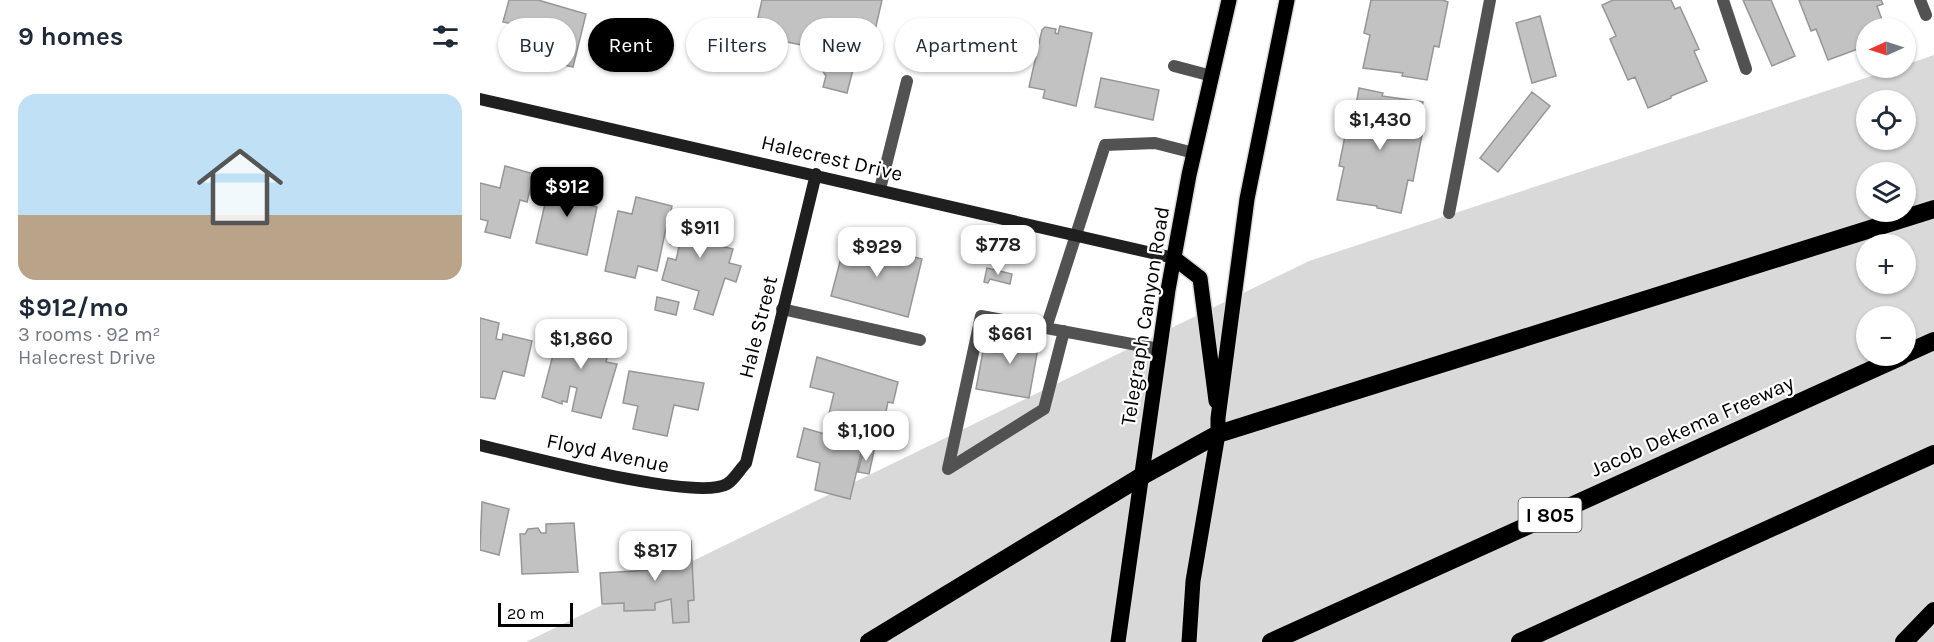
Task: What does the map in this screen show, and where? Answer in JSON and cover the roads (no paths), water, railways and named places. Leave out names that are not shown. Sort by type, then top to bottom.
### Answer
[{"type":"highway","points":[[869,642],[1142,476],[1218,426],[1934,209]]},
{"type":"highway","name":"Jacob Dekema Freeway","points":[[1916,349],[1934,341]]},
{"type":"highway","name":"Jacob Dekema Freeway","points":[[1279,638],[1879,366]]},
{"type":"highway","points":[[1520,642],[1934,454]]},
{"type":"highway","points":[[1904,642],[1934,611]]},
{"type":"main road","name":"Telegraph Canyon Road","points":[[1118,642],[1174,258],[1194,153],[1229,0]]},
{"type":"main road","points":[[1189,642],[1193,581],[1218,426],[1247,199],[1287,0]]},
{"type":"main road","points":[[1174,258],[1200,278],[1218,426]]},
{"type":"street","points":[[1449,213],[1490,0]]},
{"type":"street","points":[[1723,0],[1746,69]]},
{"type":"street","points":[[1920,0],[1926,15]]},
{"type":"street","points":[[1173,66],[1212,76]]},
{"type":"street","points":[[880,189],[907,81]]},
{"type":"street","name":"Halecrest Drive","points":[[480,99],[1078,234],[1174,258]]},
{"type":"street","points":[[1046,328],[1105,145],[1155,143],[1194,153]]},
{"type":"street","name":"Hale Street","points":[[728,484],[746,463],[816,174]]},
{"type":"street","points":[[783,309],[920,340]]},
{"type":"street","points":[[1064,332],[1044,409],[948,469],[981,316],[1159,349]]},
{"type":"street","name":"Floyd Avenue","points":[[480,445],[669,487],[704,490],[728,484]]}]
